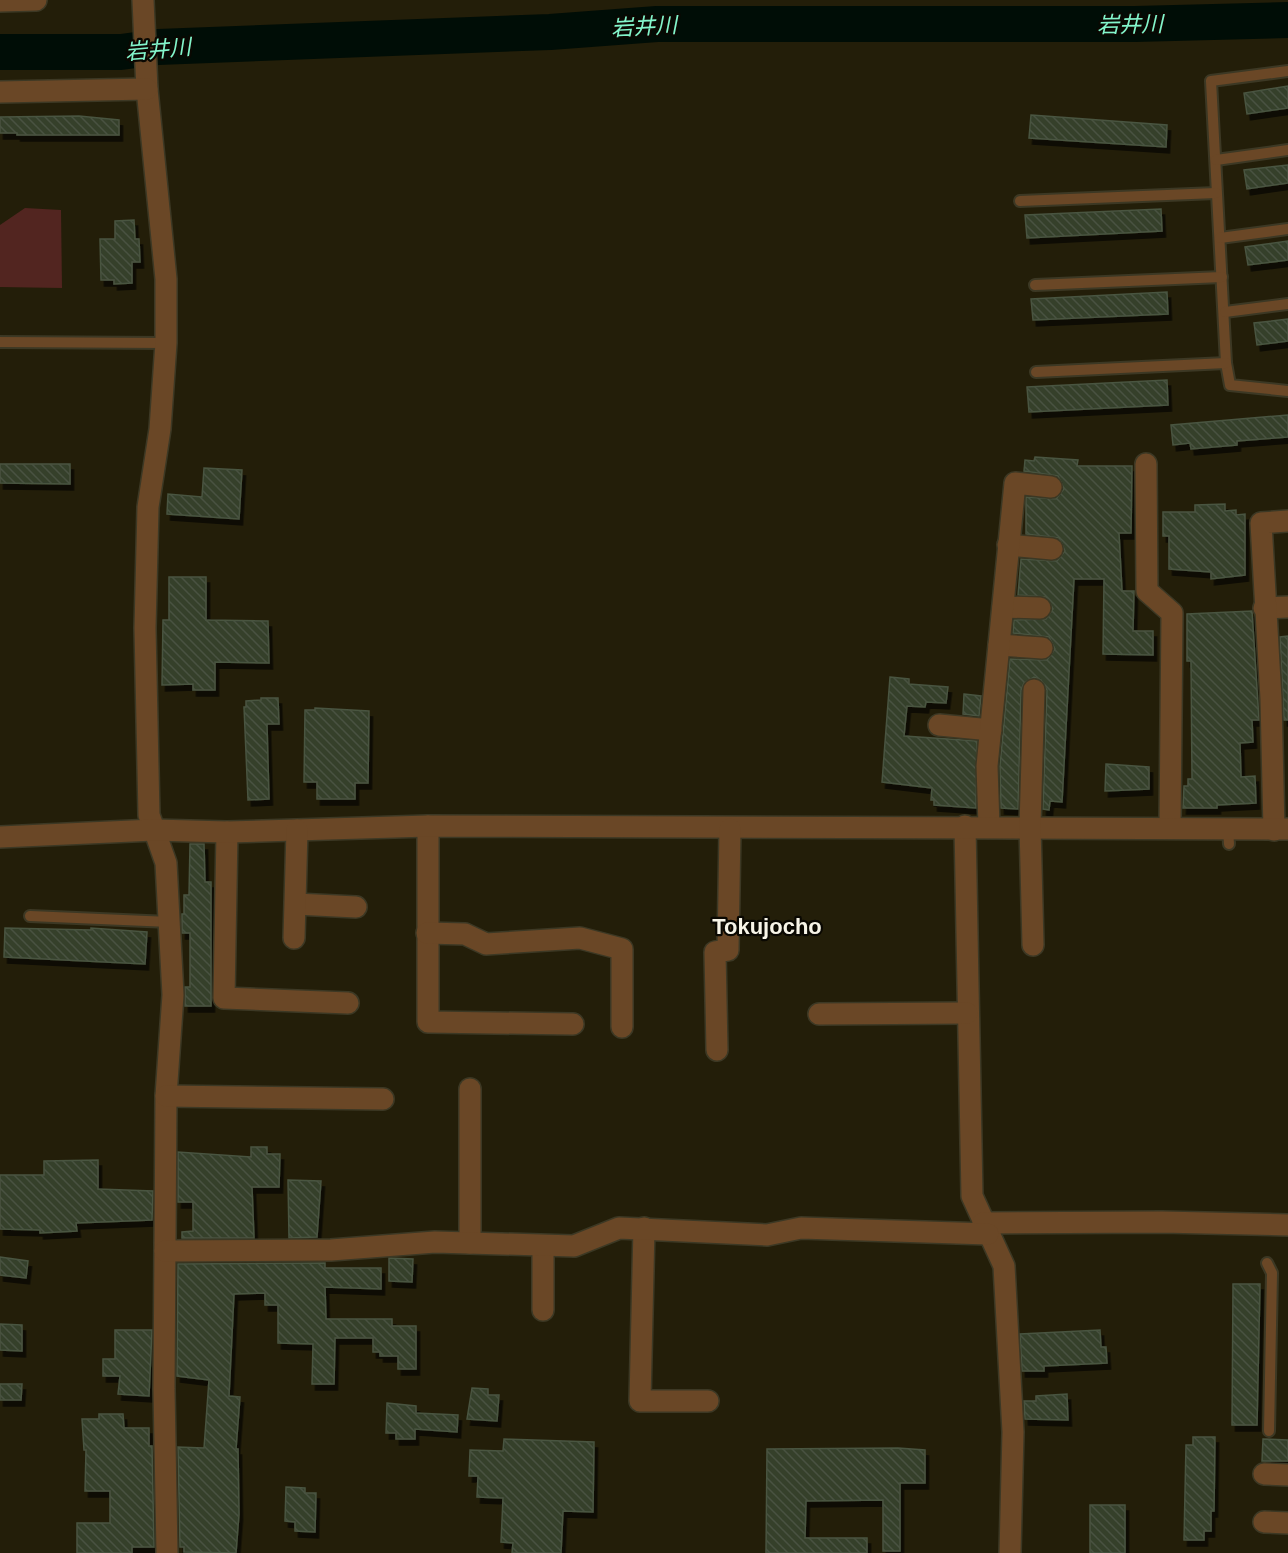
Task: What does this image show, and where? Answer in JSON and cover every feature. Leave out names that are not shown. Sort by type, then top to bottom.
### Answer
[{"type":"street","points":[[0,1],[36,0]]},
{"type":"street","points":[[143,5],[147,84],[166,279],[166,343],[160,429],[148,507],[145,628],[149,815],[166,863],[173,995],[166,1096],[167,1553]]},
{"type":"street","points":[[0,92],[147,84]]},
{"type":"street","points":[[1146,464],[1147,591],[1172,614],[1167,672],[1170,827]]},
{"type":"street","points":[[989,826],[987,766],[1015,483],[1051,487]]},
{"type":"street","points":[[0,837],[154,830],[226,832],[428,826],[730,829],[965,826],[1170,827],[1228,836],[1281,830],[1279,698],[1264,608],[1261,523],[1288,521]]},
{"type":"street","points":[[1008,544],[1052,549]]},
{"type":"street","points":[[1003,607],[1040,608]]},
{"type":"street","points":[[1264,608],[1288,607]]},
{"type":"street","points":[[999,645],[1042,648]]},
{"type":"street","points":[[1032,945],[1030,826],[1034,690]]},
{"type":"street","points":[[939,725],[991,730]]},
{"type":"street","points":[[428,826],[428,1022],[573,1024]]},
{"type":"street","points":[[965,826],[972,1196],[1004,1266],[1013,1432],[1010,1553]]},
{"type":"street","points":[[717,1050],[716,952],[728,950],[730,829]]},
{"type":"street","points":[[294,939],[297,830]]},
{"type":"street","points":[[226,832],[224,999],[348,1003]]},
{"type":"street","points":[[296,904],[356,907]]},
{"type":"street","points":[[427,933],[465,934],[486,944],[580,938],[622,949],[622,1028]]},
{"type":"street","points":[[819,1014],[967,1013]]},
{"type":"street","points":[[470,1089],[470,1243]]},
{"type":"street","points":[[166,1096],[383,1099]]},
{"type":"street","points":[[165,1251],[331,1250],[435,1242],[574,1246],[618,1228],[767,1235],[801,1228],[986,1228],[1162,1222],[1288,1225]]},
{"type":"street","points":[[644,1228],[640,1401],[708,1401]]},
{"type":"street","points":[[543,1246],[543,1310]]},
{"type":"street","points":[[1264,1474],[1288,1475]]},
{"type":"street","points":[[1264,1522],[1288,1523]]},
{"type":"lane","points":[[1288,71],[1211,81],[1226,363],[1230,385],[1288,391]]},
{"type":"lane","points":[[1216,160],[1288,150]]},
{"type":"lane","points":[[1020,201],[1216,193]]},
{"type":"lane","points":[[1220,238],[1288,230]]},
{"type":"lane","points":[[1035,285],[1222,277]]},
{"type":"lane","points":[[1225,312],[1288,304]]},
{"type":"lane","points":[[0,342],[166,343]]},
{"type":"lane","points":[[1036,372],[1226,363]]},
{"type":"lane","points":[[30,916],[170,922]]},
{"type":"lane","points":[[1267,1263],[1272,1273],[1269,1431]]},
{"type":"shaded area","points":[[25,208],[61,210],[62,288],[0,287],[0,225]]},
{"type":"building","points":[[1288,86],[1288,108],[1247,114],[1244,93]]},
{"type":"building","points":[[1031,115],[1167,125],[1166,147],[1029,138]]},
{"type":"building","points":[[79,116],[119,120],[119,135],[0,133],[0,117]]},
{"type":"building","points":[[1288,165],[1288,183],[1247,189],[1244,170]]},
{"type":"building","points":[[1161,209],[1162,231],[1027,238],[1025,215]]},
{"type":"building","points":[[134,220],[135,239],[139,239],[140,262],[132,262],[132,283],[114,284],[114,280],[101,280],[100,239],[115,239],[115,221]]},
{"type":"building","points":[[1288,241],[1288,260],[1248,265],[1245,247]]},
{"type":"building","points":[[1167,292],[1168,314],[1033,320],[1031,299]]},
{"type":"building","points":[[1288,319],[1288,341],[1257,345],[1254,323]]},
{"type":"building","points":[[1167,380],[1168,405],[1029,412],[1027,387]]},
{"type":"building","points":[[1288,415],[1288,437],[1237,441],[1237,445],[1191,449],[1190,443],[1173,445],[1171,425]]},
{"type":"building","points":[[1035,457],[1078,460],[1077,466],[1132,466],[1131,533],[1119,533],[1122,591],[1134,591],[1133,631],[1153,631],[1153,655],[1103,654],[1104,579],[1074,579],[1062,802],[1050,801],[1049,810],[1043,809],[1047,690],[1041,680],[1034,677],[1024,683],[1021,690],[1018,809],[1001,808],[1000,766],[1010,659],[1047,660],[1055,649],[1049,637],[1013,633],[1014,620],[1046,619],[1053,609],[1046,597],[1018,595],[1021,559],[1057,561],[1065,551],[1059,538],[1026,534],[1026,497],[1056,499],[1064,489],[1058,476],[1024,471],[1025,460],[1034,461]]},
{"type":"building","points":[[0,464],[70,464],[70,484],[0,483]]},
{"type":"building","points":[[204,468],[242,470],[239,519],[167,514],[168,494],[202,497]]},
{"type":"building","points":[[1225,504],[1225,511],[1236,510],[1236,515],[1245,514],[1245,575],[1211,579],[1211,572],[1169,569],[1169,536],[1163,536],[1163,512],[1195,512],[1195,505]]},
{"type":"building","points":[[169,577],[206,577],[206,620],[268,621],[269,663],[215,662],[215,690],[193,690],[193,684],[162,685],[163,620],[169,620]]},
{"type":"building","points":[[1252,611],[1259,720],[1252,720],[1253,742],[1240,743],[1241,777],[1255,776],[1256,803],[1217,805],[1217,808],[1183,808],[1184,786],[1188,786],[1188,779],[1192,779],[1191,661],[1187,661],[1187,614]]},
{"type":"building","points":[[1288,636],[1288,720],[1284,720],[1280,637]]},
{"type":"building","points":[[890,677],[909,679],[909,684],[948,687],[946,703],[926,702],[925,707],[907,706],[904,736],[977,741],[976,808],[934,805],[934,800],[931,800],[932,788],[882,782]]},
{"type":"building","points":[[964,694],[981,696],[979,716],[963,714]]},
{"type":"building","points":[[261,698],[278,698],[279,724],[267,724],[269,799],[248,800],[244,707],[246,707],[246,701],[261,700]]},
{"type":"building","points":[[315,708],[369,711],[368,783],[355,783],[355,799],[317,799],[317,782],[304,782],[305,710],[315,710]]},
{"type":"building","points":[[1106,764],[1149,767],[1149,789],[1105,791]]},
{"type":"building","points":[[190,844],[204,844],[205,882],[211,882],[211,1006],[185,1006],[185,987],[190,987],[190,933],[182,933],[182,914],[184,914],[184,895],[189,895]]},
{"type":"building","points":[[5,928],[91,930],[91,928],[147,932],[145,964],[4,957]]},
{"type":"building","points":[[251,1147],[267,1147],[267,1154],[280,1154],[279,1187],[252,1187],[254,1238],[182,1238],[182,1232],[193,1231],[193,1202],[178,1202],[178,1152],[251,1157]]},
{"type":"building","points":[[98,1160],[98,1189],[153,1191],[152,1220],[76,1223],[77,1231],[40,1233],[40,1230],[0,1229],[0,1175],[44,1175],[44,1161]]},
{"type":"building","points":[[288,1180],[321,1181],[317,1237],[289,1238]]},
{"type":"building","points":[[0,1257],[28,1261],[26,1278],[0,1275]]},
{"type":"building","points":[[389,1258],[413,1259],[412,1282],[389,1281]]},
{"type":"building","points":[[325,1263],[325,1268],[381,1268],[381,1289],[325,1287],[326,1319],[392,1319],[392,1326],[416,1326],[416,1369],[398,1369],[398,1356],[380,1356],[380,1352],[373,1352],[373,1338],[335,1338],[334,1384],[312,1384],[313,1344],[278,1343],[278,1305],[265,1305],[265,1293],[234,1294],[229,1396],[240,1397],[236,1449],[238,1449],[239,1514],[236,1553],[184,1552],[184,1547],[180,1547],[178,1447],[204,1448],[209,1380],[177,1376],[178,1264]]},
{"type":"building","points":[[1233,1284],[1260,1284],[1257,1425],[1232,1425]]},
{"type":"building","points":[[0,1324],[22,1325],[22,1351],[0,1350]]},
{"type":"building","points":[[115,1330],[152,1330],[149,1396],[118,1394],[120,1376],[103,1376],[103,1359],[115,1359]]},
{"type":"building","points":[[1100,1330],[1101,1347],[1106,1347],[1107,1363],[1044,1366],[1044,1371],[1022,1371],[1020,1334]]},
{"type":"building","points":[[0,1384],[22,1384],[21,1400],[0,1400]]},
{"type":"building","points":[[472,1388],[488,1389],[488,1395],[499,1395],[497,1421],[467,1419]]},
{"type":"building","points":[[1067,1394],[1068,1420],[1025,1419],[1024,1401],[1036,1401],[1036,1396]]},
{"type":"building","points":[[387,1403],[416,1406],[416,1413],[458,1415],[457,1432],[415,1429],[415,1439],[396,1439],[396,1433],[386,1433]]},
{"type":"building","points":[[99,1414],[123,1414],[124,1428],[149,1428],[149,1446],[152,1446],[154,1547],[132,1547],[132,1553],[77,1553],[77,1523],[110,1523],[110,1491],[85,1491],[86,1450],[84,1450],[82,1419],[99,1419]]},
{"type":"building","points":[[1193,1437],[1215,1437],[1214,1511],[1211,1511],[1211,1531],[1204,1531],[1204,1540],[1184,1540],[1186,1445],[1193,1445]]},
{"type":"building","points":[[504,1439],[594,1442],[593,1512],[563,1511],[561,1553],[512,1553],[513,1543],[501,1542],[503,1498],[477,1497],[478,1476],[469,1476],[470,1450],[503,1451]]},
{"type":"building","points":[[1263,1439],[1288,1440],[1288,1461],[1262,1461]]},
{"type":"building","points":[[898,1448],[925,1450],[925,1483],[900,1483],[900,1551],[883,1551],[883,1500],[806,1501],[805,1538],[867,1538],[867,1553],[766,1553],[767,1449]]},
{"type":"building","points":[[286,1487],[305,1488],[305,1493],[316,1493],[315,1532],[295,1531],[295,1522],[285,1521]]},
{"type":"building","points":[[1090,1505],[1125,1505],[1125,1553],[1090,1553]]},
{"type":"waterway","name":"岩井川","points":[[0,52],[121,52],[158,47],[550,32],[657,24],[1135,24],[1288,20]]},
{"type":"district","name":"Tokujocho","points":[[767,926]]}]
